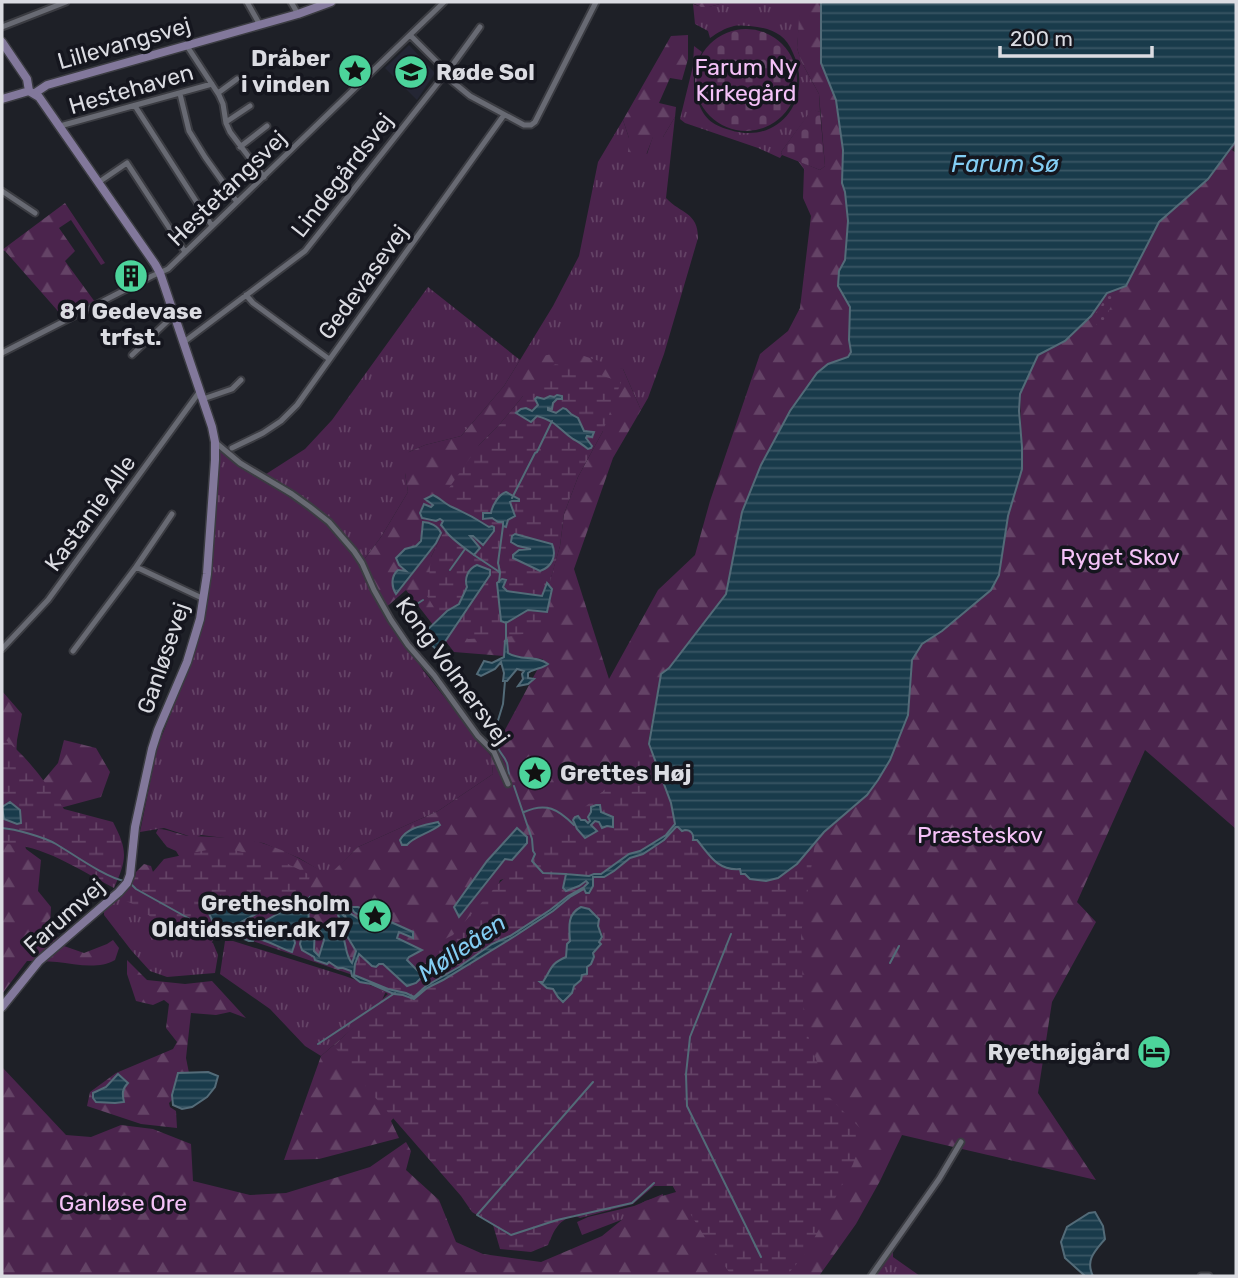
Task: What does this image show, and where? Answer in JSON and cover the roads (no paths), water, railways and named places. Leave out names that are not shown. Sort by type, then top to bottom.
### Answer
[{"type":"street","points":[[2,27],[66,2]]},
{"type":"street","points":[[247,2],[260,25]]},
{"type":"street","points":[[291,2],[298,14]]},
{"type":"street","name":"Lillevangsvej","points":[[2,99],[298,14],[331,2]]},
{"type":"street","name":"Hestetangsvej","points":[[2,353],[168,269],[444,2]]},
{"type":"street","points":[[410,35],[440,66],[442,74],[470,96],[524,125],[531,125],[536,122],[596,2]]},
{"type":"street","name":"Lindegårdsvej","points":[[184,342],[309,247],[480,27]]},
{"type":"street","name":"Ganløsevej","points":[[2,42],[27,79],[32,92],[99,182],[160,273],[202,395],[215,442],[204,598],[196,636],[152,749],[135,827],[127,883]]},
{"type":"street","points":[[187,46],[218,93],[230,132],[264,177]]},
{"type":"street","points":[[218,93],[237,79]]},
{"type":"street","name":"Hestehaven","points":[[60,127],[212,84]]},
{"type":"street","points":[[180,94],[189,131],[237,202]]},
{"type":"street","points":[[135,106],[212,226]]},
{"type":"street","points":[[226,122],[250,106]]},
{"type":"street","name":"Gedevasevej","points":[[232,448],[263,433],[281,421],[297,405],[504,115]]},
{"type":"street","points":[[240,147],[267,126]]},
{"type":"street","points":[[99,182],[127,163],[185,253]]},
{"type":"street","points":[[2,191],[35,213]]},
{"type":"street","points":[[246,295],[253,303],[330,359]]},
{"type":"street","points":[[132,355],[174,315]]},
{"type":"street","points":[[202,395],[232,389],[241,380]]},
{"type":"street","name":"Kastanie Alle","points":[[2,649],[48,600],[202,395]]},
{"type":"street","name":"Kong Volmersvej","points":[[215,442],[240,463],[310,507],[329,522],[354,551],[391,620],[478,736],[494,752],[508,784]]},
{"type":"street","points":[[73,651],[172,514]]},
{"type":"street","points":[[136,567],[204,598]]},
{"type":"street","name":"Farumvej","points":[[2,1007],[39,961],[127,883]]},
{"type":"street","points":[[871,1276],[939,1179],[961,1142]]},
{"type":"street","points":[[1201,1276],[1209,1276]]},
{"type":"water","name":"Farum Sø","points":[[821,2],[1236,2],[1236,141],[1208,179],[1159,222],[1126,286],[1107,293],[1091,316],[1065,341],[1038,355],[1020,394],[1022,469],[1008,516],[999,575],[991,590],[922,644],[912,660],[908,715],[890,760],[878,780],[867,795],[824,832],[797,864],[778,878],[766,881],[750,879],[741,874],[740,869],[719,864],[697,840],[693,840],[690,832],[676,827],[664,840],[643,854],[630,858],[604,877],[593,877],[593,886],[589,893],[584,889],[570,897],[515,936],[427,988],[414,999],[360,982],[352,976],[351,971],[338,968],[329,962],[327,964],[315,960],[302,950],[300,944],[303,931],[300,928],[293,934],[295,943],[292,952],[253,938],[251,932],[257,932],[265,921],[283,911],[295,912],[309,898],[309,922],[306,925],[309,928],[315,926],[314,951],[319,956],[324,940],[319,928],[321,924],[341,934],[352,963],[356,951],[338,915],[340,912],[346,918],[343,911],[345,910],[377,931],[382,929],[354,912],[351,907],[358,907],[413,932],[413,938],[399,932],[397,938],[422,950],[407,960],[423,976],[416,983],[407,986],[383,964],[372,966],[359,954],[354,975],[414,997],[426,986],[492,944],[510,936],[588,883],[586,881],[566,891],[563,888],[566,874],[601,874],[629,854],[640,851],[666,835],[675,824],[671,803],[649,744],[661,674],[669,668],[726,594],[742,512],[761,465],[790,411],[817,373],[828,364],[848,357],[851,352],[850,307],[838,286],[839,271],[845,260],[848,221],[842,183],[843,150],[836,100],[821,63]]},
{"type":"water","points":[[562,396],[562,399],[557,399],[552,409],[548,410],[556,413],[566,409],[578,418],[584,431],[594,432],[592,437],[586,438],[591,448],[588,449],[549,421],[537,416],[531,422],[516,413],[526,408],[532,411],[538,405],[535,399],[537,397],[544,399]]},
{"type":"water","points":[[506,492],[519,501],[510,502],[515,516],[508,520],[506,527],[503,522],[492,518],[483,519],[483,513],[491,513],[496,501]]},
{"type":"water","points":[[433,495],[489,527],[494,527],[483,545],[470,536],[480,548],[474,555],[448,534],[441,525],[443,521],[422,518],[420,513],[424,504],[431,507],[433,505],[425,499]]},
{"type":"water","points":[[423,522],[434,525],[441,533],[396,594],[394,575],[398,570],[406,571],[396,558],[405,549],[416,546],[421,541]]},
{"type":"water","points":[[515,534],[552,544],[554,557],[550,564],[540,571],[513,558],[519,550],[531,549],[511,542]]},
{"type":"water","points":[[477,565],[490,570],[490,575],[440,649],[436,649],[425,639],[424,633],[447,611],[459,604],[467,587],[468,574]]},
{"type":"water","points":[[502,579],[506,580],[503,587],[507,591],[542,596],[547,583],[552,589],[547,612],[528,610],[506,623],[501,621],[497,583]]},
{"type":"water","points":[[507,640],[508,653],[548,664],[528,673],[528,678],[534,679],[528,684],[518,686],[524,671],[517,669],[507,681],[503,681],[501,662],[495,669],[481,676],[477,674],[484,661],[492,663],[504,657]]},
{"type":"water","points":[[10,802],[20,810],[21,823],[4,819],[2,807]]},
{"type":"water","points":[[600,805],[601,812],[613,817],[613,827],[602,828],[599,822],[595,821],[591,825],[597,831],[585,838],[573,820],[578,816],[588,823],[591,807]]},
{"type":"water","points":[[438,822],[440,825],[436,828],[407,845],[402,845],[400,840],[407,832]]},
{"type":"water","points":[[517,828],[527,837],[527,843],[512,860],[505,859],[459,917],[454,907],[487,861]]},
{"type":"water","points":[[240,898],[265,903],[269,907],[230,928],[221,928],[212,920],[205,905],[210,901]]},
{"type":"water","points":[[581,907],[589,909],[599,919],[601,944],[593,953],[587,974],[582,975],[572,993],[563,1002],[553,989],[540,982],[543,982],[554,964],[566,957],[571,917]]},
{"type":"water","points":[[208,1072],[218,1076],[215,1087],[207,1097],[192,1107],[182,1109],[173,1105],[172,1095],[178,1073]]},
{"type":"water","points":[[118,1074],[128,1083],[123,1092],[124,1102],[96,1102],[93,1093],[106,1087]]},
{"type":"water","points":[[1095,1212],[1103,1226],[1105,1239],[1091,1260],[1093,1276],[1085,1276],[1065,1258],[1061,1242],[1067,1227]]},
{"type":"waterway","points":[[512,498],[552,421]]},
{"type":"waterway","points":[[500,572],[498,563],[503,526]]},
{"type":"waterway","points":[[450,570],[465,549]]},
{"type":"waterway","points":[[474,555],[500,573],[499,582]]},
{"type":"waterway","points":[[409,609],[423,600]]},
{"type":"waterway","points":[[506,622],[506,640]]},
{"type":"waterway","points":[[505,681],[503,704],[495,731],[498,749],[507,763],[509,774]]},
{"type":"waterway","points":[[514,786],[532,839],[535,854],[532,861],[543,873],[566,874]]},
{"type":"waterway","points":[[524,812],[545,807],[563,815],[574,825]]},
{"type":"waterway","name":"Mølleåen","points":[[2,828],[51,841],[99,871],[125,881]]},
{"type":"waterway","name":"Mølleåen","points":[[130,883],[136,889],[206,928],[249,941],[254,939]]},
{"type":"waterway","points":[[731,934],[690,1037],[686,1074],[687,1106],[761,1257]]},
{"type":"waterway","points":[[890,963],[899,946]]},
{"type":"waterway","points":[[318,1044],[395,993]]},
{"type":"waterway","points":[[593,1082],[477,1215],[511,1235],[557,1220],[632,1203],[654,1183]]},
{"type":"place","name":"Dråber i vinden","points":[[355,71]]},
{"type":"place","name":"Røde Sol","points":[[411,72]]},
{"type":"place","name":"81 Gedevase trfst.","points":[[131,276]]},
{"type":"place","name":"Grettes Høj","points":[[535,773]]},
{"type":"place","name":"Grethesholm Oldtidsstier.dk 17","points":[[375,916]]},
{"type":"place","name":"Ryethøjgård","points":[[1154,1052]]},
{"type":"park label","name":"Farum Ny Kirkegård","points":[[746,80]]},
{"type":"park label","name":"Ryget Skov","points":[[1120,557]]},
{"type":"park label","name":"Præsteskov","points":[[980,835]]},
{"type":"park label","name":"Ganløse Ore","points":[[123,1203]]}]
